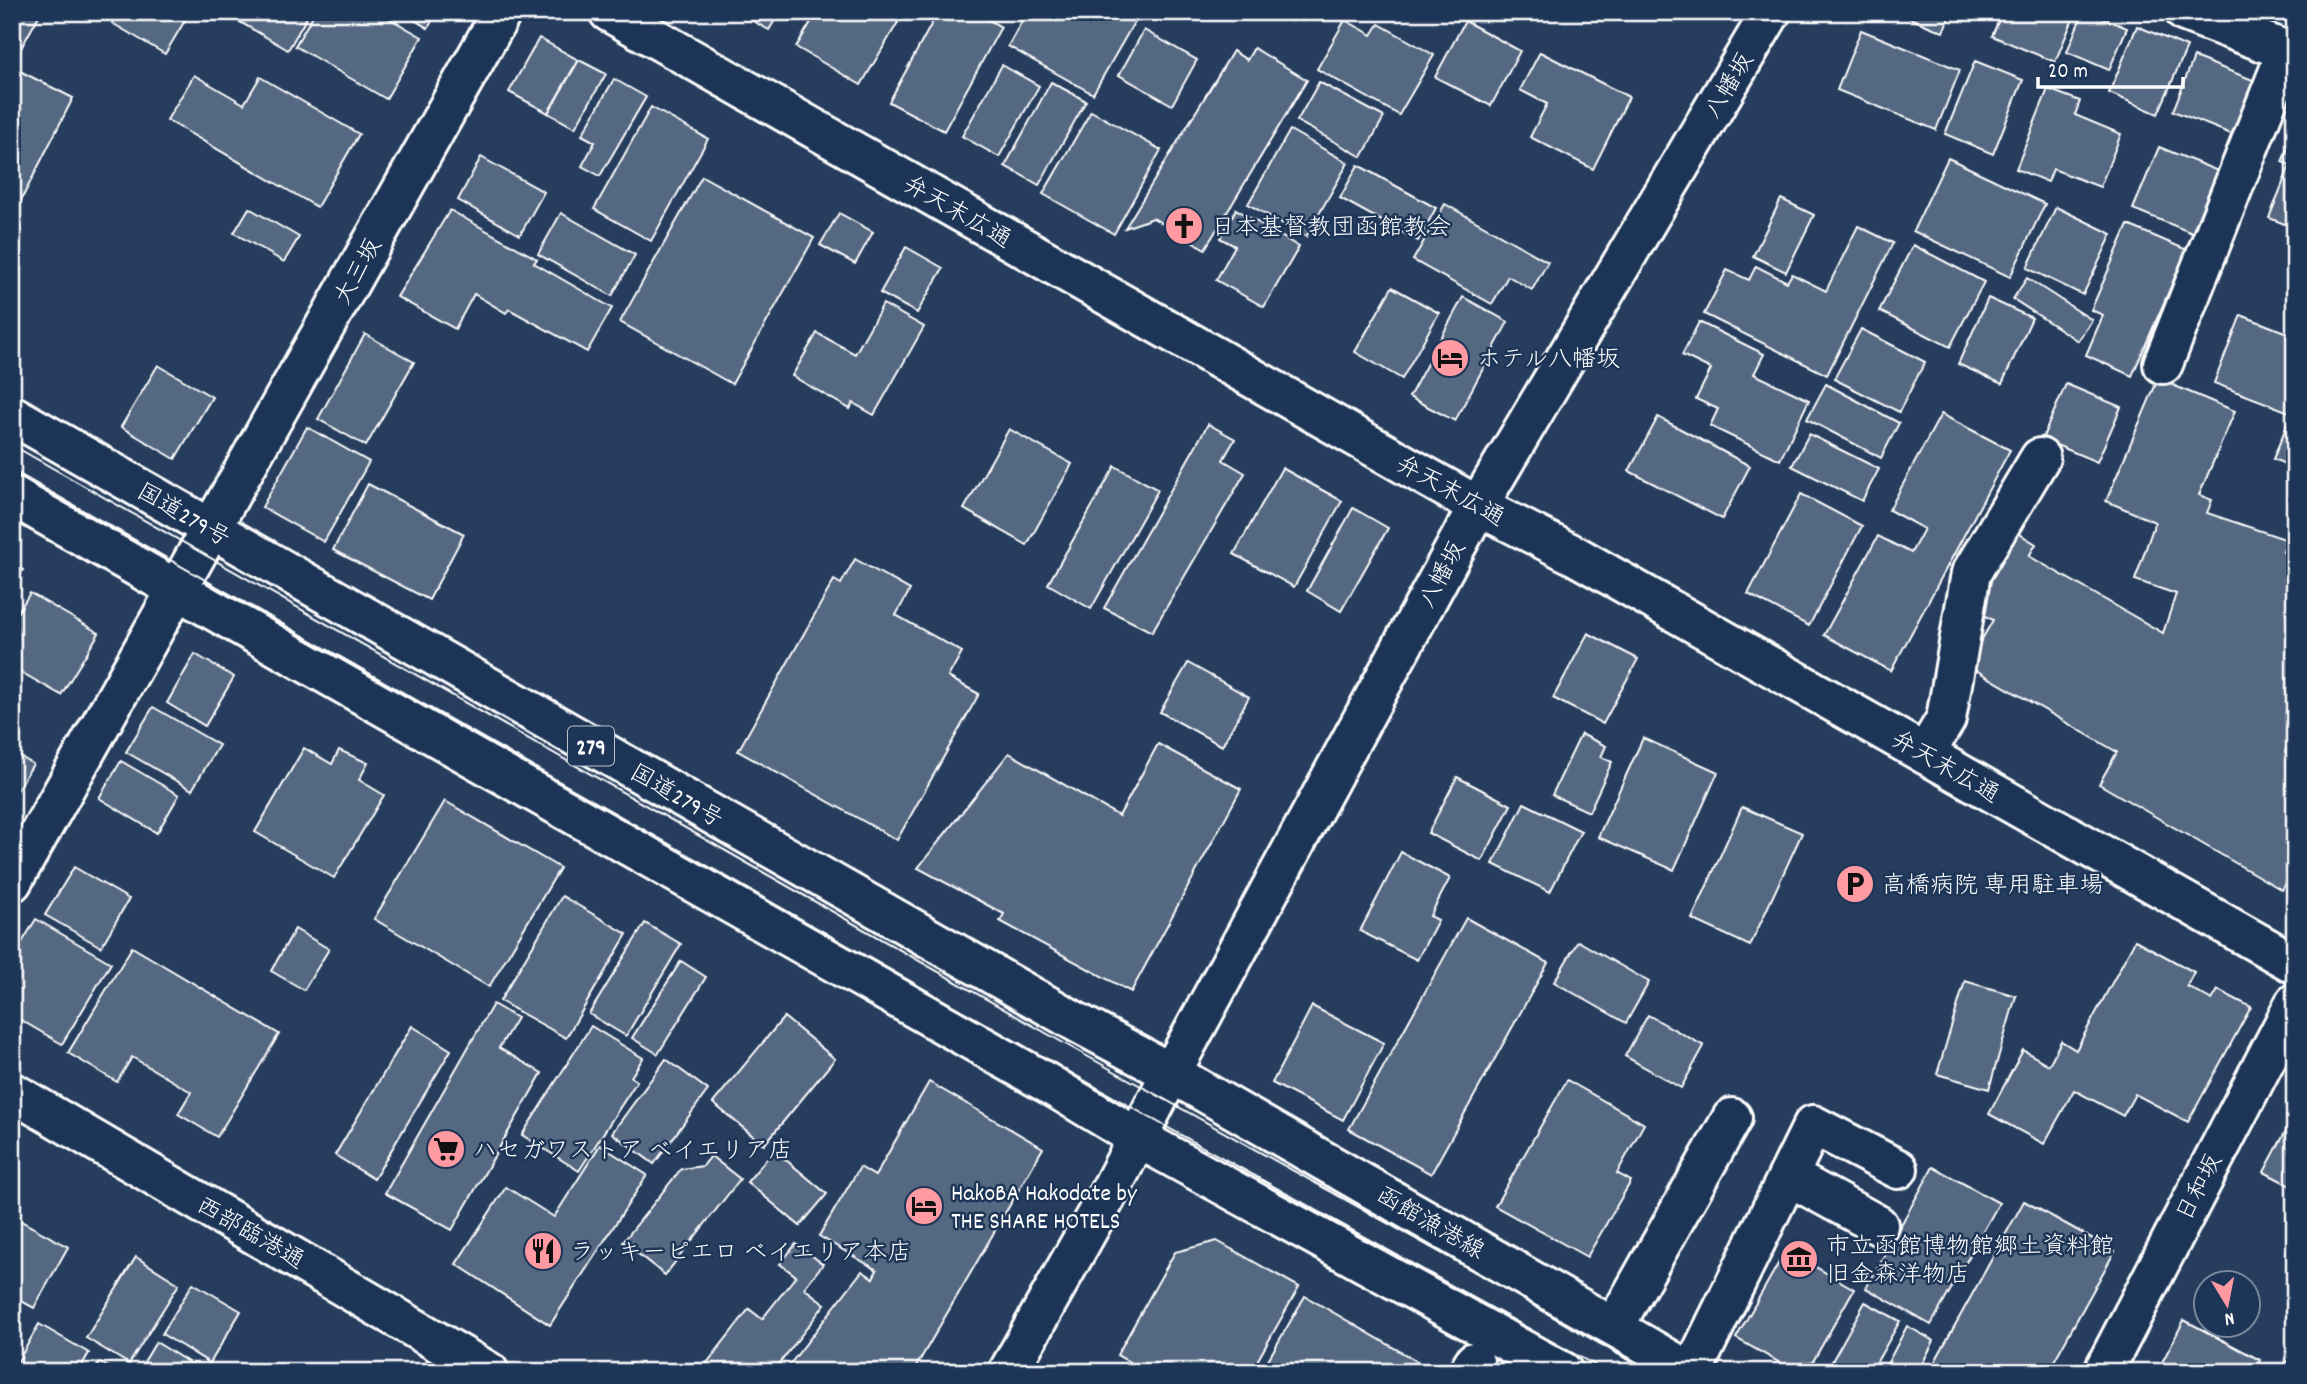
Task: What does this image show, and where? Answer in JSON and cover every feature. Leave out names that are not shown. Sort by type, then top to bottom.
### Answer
[{"type":"main road","name":"大三坂","points":[[12,882],[502,12]]},
{"type":"main road","name":"弁天末広通","points":[[609,12],[1478,506],[1576,556],[2295,964]]},
{"type":"main road","name":"八幡坂","points":[[1171,1073],[1478,506],[1771,12]]},
{"type":"main road","points":[[2163,364],[2291,52],[2252,24],[2185,12]]},
{"type":"main road","name":"国道279号","points":[[12,415],[1078,1023],[1171,1073]]},
{"type":"main road","points":[[1925,754],[1946,719],[1971,573],[2040,458]]},
{"type":"main road","points":[[12,496],[1046,1083],[1136,1137],[1563,1372]]},
{"type":"main road","name":"日和坂","points":[[2103,1372],[2295,1003]]},
{"type":"main road","points":[[1008,1372],[1112,1187],[1171,1073]]},
{"type":"main road","name":"函館漁港線","points":[[1171,1073],[1692,1372]]},
{"type":"main road","name":"西部臨港通","points":[[12,1092],[489,1372]]},
{"type":"main road","points":[[1614,1326],[1732,1118]]},
{"type":"main road","points":[[1692,1372],[1813,1125],[1898,1169]]},
{"type":"main road","points":[[1788,1176],[1878,1225]]},
{"type":"building","points":[[12,12],[41,12],[20,50],[12,46]]},
{"type":"building","points":[[118,12],[190,12],[165,54],[112,23]]},
{"type":"building","points":[[223,12],[310,12],[288,50]]},
{"type":"building","points":[[315,12],[378,12],[422,37],[386,99],[295,46]]},
{"type":"building","points":[[401,12],[437,12],[428,28]]},
{"type":"building","points":[[737,12],[780,12],[769,30]]},
{"type":"building","points":[[817,12],[904,12],[861,85],[796,47]]},
{"type":"building","points":[[938,12],[975,12],[1001,27],[944,131],[889,102]]},
{"type":"building","points":[[1027,12],[1140,12],[1093,94],[1008,46]]},
{"type":"building","points":[[1895,12],[1951,12],[1943,32]]},
{"type":"building","points":[[2002,12],[2076,12],[2055,62],[1992,36]]},
{"type":"building","points":[[2083,12],[2127,28],[2109,70],[2067,52]]},
{"type":"building","points":[[1345,20],[1372,35],[1379,24],[1434,55],[1399,115],[1317,69]]},
{"type":"building","points":[[1465,21],[1520,51],[1491,106],[1435,77]]},
{"type":"building","points":[[2137,26],[2187,47],[2158,114],[2109,93]]},
{"type":"building","points":[[1144,30],[1197,60],[1172,105],[1119,75]]},
{"type":"building","points":[[1861,30],[1960,70],[1936,130],[1837,90]]},
{"type":"building","points":[[539,38],[578,60],[548,113],[509,92]]},
{"type":"building","points":[[1254,48],[1307,80],[1205,249],[1153,218],[1125,228],[1233,51],[1247,60]]},
{"type":"building","points":[[1540,52],[1629,97],[1593,169],[1530,137],[1547,104],[1520,90]]},
{"type":"building","points":[[2194,57],[2258,82],[2236,136],[2173,111]]},
{"type":"building","points":[[579,60],[606,74],[575,128],[548,113]]},
{"type":"building","points":[[1975,61],[2023,80],[1993,154],[1945,134]]},
{"type":"building","points":[[1002,65],[1039,86],[999,157],[962,136]]},
{"type":"building","points":[[12,67],[73,98],[12,218]]},
{"type":"building","points":[[194,75],[244,104],[260,77],[359,134],[317,207],[167,120]]},
{"type":"building","points":[[614,79],[646,97],[600,176],[582,166],[595,142],[582,135]]},
{"type":"building","points":[[1051,82],[1086,101],[1039,185],[1005,166]]},
{"type":"building","points":[[1319,82],[1384,117],[1362,157],[1297,121]]},
{"type":"building","points":[[2048,89],[2080,101],[2075,115],[2121,134],[2100,187],[2053,169],[2048,182],[2016,169]]},
{"type":"building","points":[[651,107],[708,139],[651,241],[594,209]]},
{"type":"building","points":[[1091,111],[1161,150],[1114,234],[1043,194]]},
{"type":"building","points":[[1290,130],[1348,163],[1306,237],[1248,204]]},
{"type":"building","points":[[2295,130],[2295,228],[2269,218],[2290,165],[2282,162]]},
{"type":"building","points":[[2159,147],[2218,171],[2192,233],[2133,209]]},
{"type":"building","points":[[481,157],[544,192],[520,235],[458,200]]},
{"type":"building","points":[[1948,158],[2045,204],[2010,277],[1913,231]]},
{"type":"building","points":[[1358,165],[1436,208],[1418,241],[1340,198]]},
{"type":"building","points":[[702,176],[814,238],[732,384],[620,322]]},
{"type":"building","points":[[1781,199],[1814,215],[1786,272],[1753,256]]},
{"type":"building","points":[[1445,204],[1548,262],[1532,290],[1508,276],[1492,304],[1413,260]]},
{"type":"building","points":[[2056,207],[2112,234],[2083,295],[2027,268]]},
{"type":"building","points":[[249,208],[299,237],[284,262],[234,233]]},
{"type":"building","points":[[1236,209],[1299,247],[1264,307],[1216,280],[1235,246],[1220,238]]},
{"type":"building","points":[[450,210],[537,259],[534,263],[612,308],[587,352],[509,309],[506,313],[474,294],[455,329],[397,297]]},
{"type":"building","points":[[561,213],[635,255],[612,296],[538,254]]},
{"type":"building","points":[[839,213],[873,232],[855,264],[820,245]]},
{"type":"building","points":[[2128,225],[2187,250],[2132,376],[2086,355],[2103,315],[2091,310]]},
{"type":"building","points":[[1858,226],[1893,243],[1827,375],[1704,314],[1727,270],[1749,280],[1756,266],[1787,282],[1792,274],[1826,291]]},
{"type":"building","points":[[1913,245],[1984,282],[1950,347],[1879,311]]},
{"type":"building","points":[[906,247],[943,268],[917,313],[880,293]]},
{"type":"building","points":[[2027,278],[2092,320],[2078,341],[2013,299]]},
{"type":"building","points":[[1392,287],[1439,313],[1402,379],[1355,352]]},
{"type":"building","points":[[1463,297],[1508,322],[1455,421],[1409,397]]},
{"type":"building","points":[[1988,298],[2032,318],[2002,384],[1958,364]]},
{"type":"building","points":[[883,304],[924,327],[874,415],[853,403],[850,409],[792,376],[817,333],[855,354]]},
{"type":"building","points":[[2241,315],[2295,336],[2295,468],[2273,459],[2292,413],[2214,383]]},
{"type":"building","points":[[1699,322],[1764,354],[1754,374],[1809,400],[1780,460],[1710,426],[1718,409],[1696,399],[1711,369],[1682,355]]},
{"type":"building","points":[[1861,329],[1925,362],[1899,412],[1834,379]]},
{"type":"building","points":[[365,334],[414,362],[366,446],[318,419]]},
{"type":"building","points":[[158,365],[212,397],[175,459],[121,427]]},
{"type":"building","points":[[2158,379],[2235,411],[2199,495],[2212,500],[2207,513],[2288,540],[2283,552],[2295,556],[2295,723],[2285,752],[2295,758],[2295,868],[2282,890],[2099,784],[2117,752],[1967,665],[1993,620],[1976,611],[1977,588],[2011,529],[2036,544],[2029,556],[2163,633],[2176,594],[2135,580],[2155,522],[2106,501]]},
{"type":"building","points":[[1826,384],[1899,423],[1881,458],[1807,419]]},
{"type":"building","points":[[2066,384],[2121,407],[2097,462],[2042,439]]},
{"type":"building","points":[[1941,414],[2010,450],[1891,671],[1824,635],[1878,536],[1911,553],[1924,529],[1889,510]]},
{"type":"building","points":[[1658,417],[1750,466],[1722,519],[1629,471]]},
{"type":"building","points":[[1208,424],[1235,439],[1223,460],[1245,473],[1152,632],[1104,608]]},
{"type":"building","points":[[307,427],[369,462],[324,542],[262,507]]},
{"type":"building","points":[[1009,429],[1072,464],[1027,545],[964,509]]},
{"type":"building","points":[[1809,434],[1879,469],[1862,501],[1792,466]]},
{"type":"building","points":[[1115,466],[1158,490],[1091,609],[1048,584]]},
{"type":"building","points":[[1282,468],[1342,501],[1294,587],[1234,554]]},
{"type":"building","points":[[368,484],[464,534],[429,600],[333,550]]},
{"type":"building","points":[[1801,494],[1862,526],[1809,626],[1748,594]]},
{"type":"building","points":[[1353,508],[1388,528],[1341,611],[1307,591]]},
{"type":"building","points":[[855,559],[910,590],[896,615],[962,652],[948,677],[979,694],[897,840],[738,751],[834,580],[841,584]]},
{"type":"building","points":[[12,564],[23,570],[12,588]]},
{"type":"building","points":[[30,593],[99,633],[61,695],[12,667],[12,621]]},
{"type":"building","points":[[1588,633],[1638,659],[1603,724],[1553,698]]},
{"type":"building","points":[[195,654],[234,677],[205,726],[167,703]]},
{"type":"building","points":[[1188,663],[1249,697],[1222,746],[1160,712]]},
{"type":"building","points":[[153,707],[219,745],[192,790],[126,752]]},
{"type":"building","points":[[1581,734],[1606,746],[1601,757],[1612,762],[1589,812],[1552,795]]},
{"type":"building","points":[[1643,738],[1718,772],[1674,870],[1598,837]]},
{"type":"building","points":[[1158,744],[1241,789],[1131,992],[1000,921],[1004,914],[918,868],[1009,753],[1119,816]]},
{"type":"building","points":[[304,748],[332,764],[339,750],[368,763],[359,780],[384,795],[334,878],[255,832]]},
{"type":"building","points":[[12,752],[33,764],[12,799]]},
{"type":"building","points":[[121,761],[179,795],[157,833],[99,798]]},
{"type":"building","points":[[1457,777],[1511,805],[1482,861],[1428,833]]},
{"type":"building","points":[[445,801],[560,868],[489,987],[374,919]]},
{"type":"building","points":[[1524,803],[1581,831],[1550,892],[1493,864]]},
{"type":"building","points":[[1742,807],[1802,833],[1750,946],[1692,919]]},
{"type":"building","points":[[1401,852],[1450,878],[1430,916],[1438,920],[1417,960],[1360,931]]},
{"type":"building","points":[[74,867],[129,899],[101,947],[45,915]]},
{"type":"building","points":[[562,896],[627,934],[566,1038],[500,1001]]},
{"type":"building","points":[[1466,918],[1548,963],[1431,1174],[1349,1129]]},
{"type":"building","points":[[36,919],[111,963],[62,1044],[12,1015],[12,959]]},
{"type":"building","points":[[645,923],[681,944],[626,1036],[589,1014]]},
{"type":"building","points":[[295,929],[329,949],[304,990],[271,971]]},
{"type":"building","points":[[2135,940],[2194,972],[2187,986],[2212,1000],[2218,990],[2251,1007],[2188,1122],[2135,1094],[2123,1116],[2074,1090],[2044,1144],[1989,1114],[2023,1050],[2049,1065],[2061,1041],[2076,1050]]},
{"type":"building","points":[[1578,941],[1649,982],[1626,1023],[1554,982]]},
{"type":"building","points":[[132,947],[279,1034],[217,1137],[178,1114],[191,1092],[132,1057],[117,1082],[68,1053]]},
{"type":"building","points":[[681,961],[706,977],[658,1054],[632,1038]]},
{"type":"building","points":[[1965,981],[2016,996],[1989,1089],[1937,1074]]},
{"type":"building","points":[[493,1004],[517,1018],[499,1048],[542,1073],[452,1230],[385,1193]]},
{"type":"building","points":[[1312,1006],[1384,1043],[1343,1120],[1272,1083]]},
{"type":"building","points":[[1648,1015],[1704,1046],[1681,1088],[1625,1056]]},
{"type":"building","points":[[784,1017],[835,1059],[764,1145],[713,1103]]},
{"type":"building","points":[[412,1026],[451,1050],[374,1179],[335,1155]]},
{"type":"building","points":[[591,1026],[643,1058],[631,1077],[637,1081],[579,1171],[522,1135]]},
{"type":"building","points":[[666,1059],[708,1090],[654,1164],[612,1133]]},
{"type":"building","points":[[1567,1080],[1644,1124],[1617,1173],[1631,1181],[1587,1257],[1495,1206]]},
{"type":"building","name":"HakoBA Hakodate by THE SHARE HOTELS","points":[[929,1082],[1043,1148],[913,1372],[784,1372],[862,1271],[873,1278],[877,1270],[819,1236],[860,1167],[875,1176]]},
{"type":"building","points":[[2295,1114],[2295,1188],[2264,1172]]},
{"type":"building","points":[[600,1145],[647,1175],[550,1325],[456,1264],[506,1187],[554,1217]]},
{"type":"building","points":[[774,1150],[827,1194],[800,1226],[747,1182]]},
{"type":"building","points":[[711,1156],[740,1179],[665,1275],[623,1242],[681,1169],[703,1166]]},
{"type":"building","points":[[1933,1167],[1999,1203],[1931,1325],[1866,1288]]},
{"type":"building","points":[[2024,1201],[2115,1251],[2048,1372],[1929,1372]]},
{"type":"building","points":[[12,1216],[68,1247],[34,1308],[12,1296]]},
{"type":"building","points":[[1217,1241],[1299,1287],[1251,1372],[1236,1372],[1226,1366],[1223,1372],[1147,1372],[1117,1355],[1175,1252]]},
{"type":"building","points":[[796,1244],[823,1264],[804,1288],[825,1304],[773,1372],[700,1372],[749,1309],[762,1319],[796,1276],[780,1264]]},
{"type":"building","points":[[1786,1250],[1854,1289],[1807,1372],[1796,1372],[1736,1338]]},
{"type":"building","points":[[136,1257],[179,1284],[129,1364],[86,1338]]},
{"type":"building","points":[[193,1283],[241,1311],[210,1363],[162,1334]]},
{"type":"building","points":[[1305,1296],[1425,1366],[1422,1372],[1261,1372]]},
{"type":"building","points":[[1865,1302],[1900,1321],[1871,1372],[1826,1372]]},
{"type":"building","points":[[2184,1320],[2192,1324],[2192,1338],[2218,1338],[2260,1360],[2254,1372],[2157,1372]]},
{"type":"building","points":[[39,1324],[89,1353],[78,1372],[12,1372]]},
{"type":"building","points":[[1907,1326],[1934,1341],[1918,1372],[1883,1372]]},
{"type":"building","points":[[156,1342],[204,1372],[138,1372]]},
{"type":"building","points":[[2292,1353],[2295,1354],[2295,1372],[2283,1372]]},
{"type":"building","points":[[100,1362],[116,1372],[93,1372]]},
{"type":"tram line","points":[[12,445],[1067,1045],[1655,1372]]},
{"type":"tram line","points":[[12,470],[1147,1116],[1607,1372]]},
{"type":"place","name":"日本基督教団函館教会","points":[[1184,226]]},
{"type":"place","name":"ホテル八幡坂","points":[[1450,358]]},
{"type":"place","name":"高橋病院 専用駐車場","points":[[1855,884]]},
{"type":"place","name":"ハセガワストア べイエリア店","points":[[446,1149]]},
{"type":"place","name":"HakoBA Hakodate by THE SHARE HOTELS","points":[[924,1206]]},
{"type":"place","name":"ラッキーピエロ ベイエリア本店","points":[[543,1251]]},
{"type":"place","name":"市立函館博物館郷土資料館 旧金森洋物店","points":[[1799,1259]]}]
